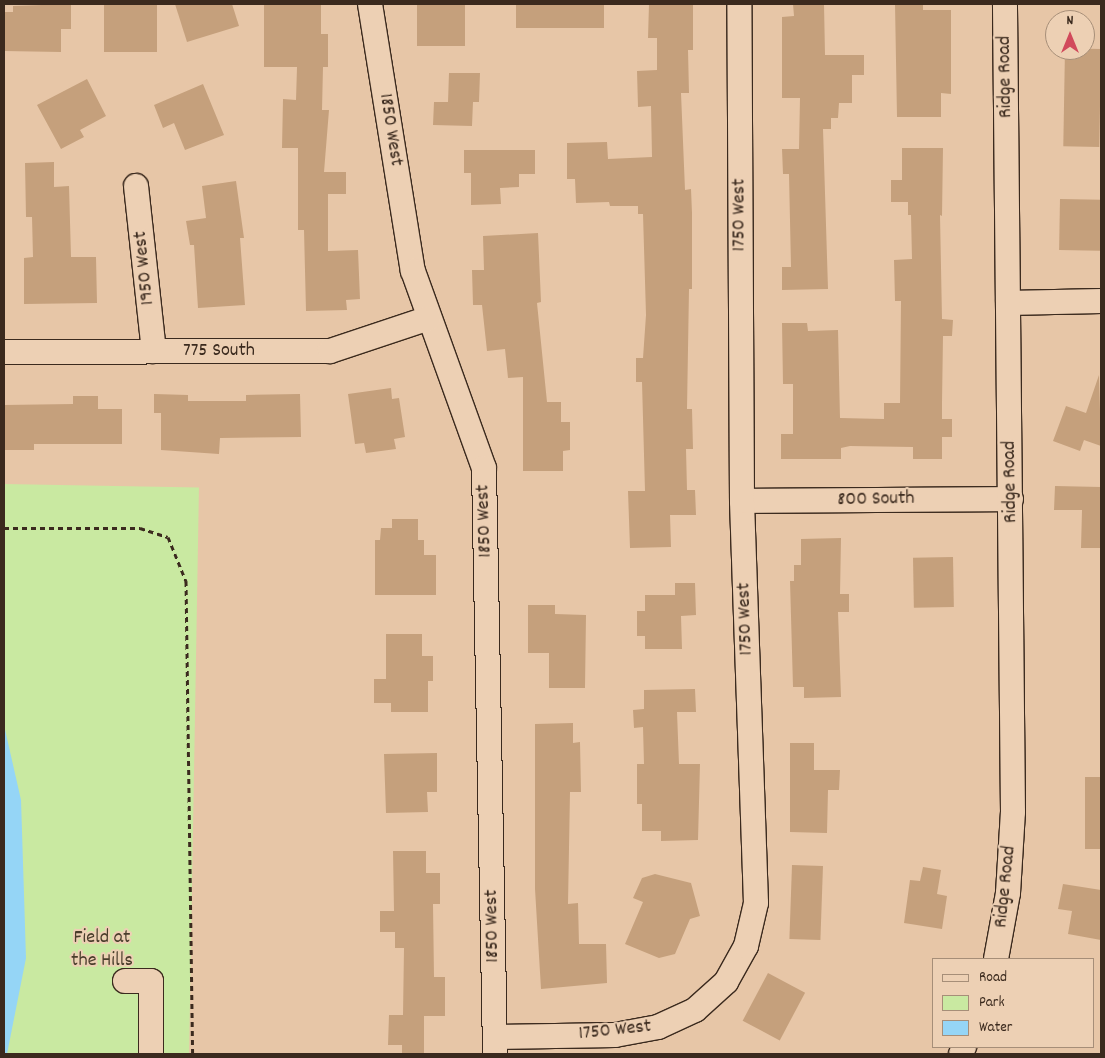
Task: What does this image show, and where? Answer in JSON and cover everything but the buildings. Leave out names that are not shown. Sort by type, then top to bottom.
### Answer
[{"type":"street","name":"1850 West","points":[[370,4],[413,271],[484,468],[495,1046]]},
{"type":"street","name":"1750 West","points":[[495,1046],[615,1034],[658,1027],[695,1010],[726,982],[746,946],[756,903],[742,501],[739,4]]},
{"type":"street","name":"Ridge Road","points":[[996,958],[1008,893],[1013,812],[1005,4]]},
{"type":"street","name":"1950 West","points":[[136,186],[154,351]]},
{"type":"street","points":[[1008,303],[1101,301]]},
{"type":"street","name":"775 South","points":[[4,352],[330,351],[429,318]]},
{"type":"street","name":"800 South","points":[[742,501],[1011,498]]},
{"type":"street","points":[[125,981],[151,981],[151,1054]]},
{"type":"path","points":[[4,528],[140,528],[168,537],[186,581],[193,1054]]},
{"type":"green space","name":"Field at the Hills","points":[[4,484],[199,487],[189,1054],[4,1054]]},
{"type":"water","points":[[4,725],[21,800],[26,958],[7,1054],[4,1054]]}]
